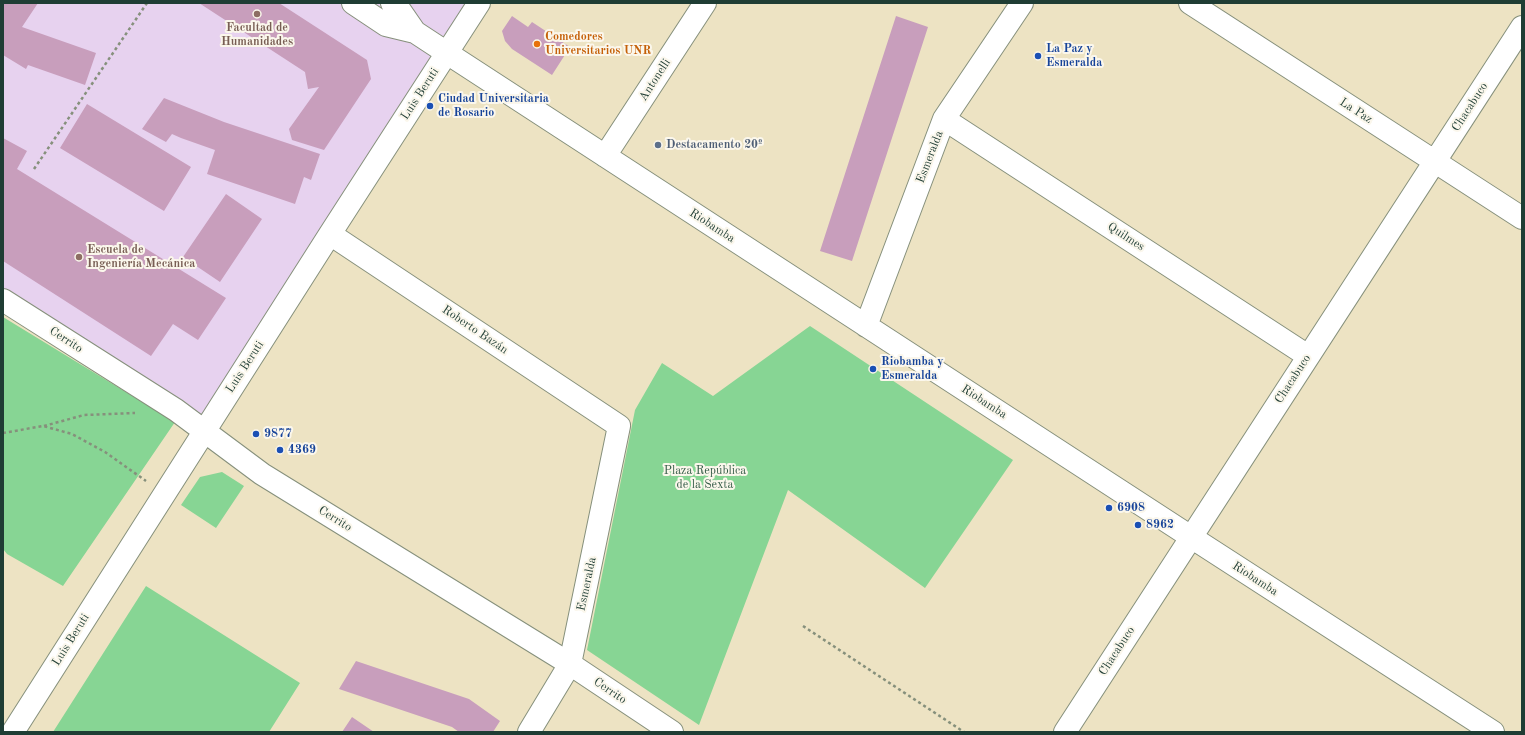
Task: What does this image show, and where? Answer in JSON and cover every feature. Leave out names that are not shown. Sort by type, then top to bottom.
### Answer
[{"type":"street","name":"Riobamba","points":[[352,3],[386,25],[415,32],[1191,538],[1493,732]]},
{"type":"street","name":"Riobamba","points":[[392,3],[397,6],[415,32]]},
{"type":"street","name":"Antonelli","points":[[605,156],[705,3]]},
{"type":"street","name":"Esmeralda","points":[[866,326],[944,118],[1022,3]]},
{"type":"street","name":"La Paz","points":[[1190,3],[1522,218]]},
{"type":"street","name":"Luis Beruti","points":[[13,732],[447,53],[475,6]]},
{"type":"street","name":"Chacabuco","points":[[1065,732],[1522,27]]},
{"type":"street","name":"Quilmes","points":[[944,118],[1308,356]]},
{"type":"street","name":"Roberto Bazán","points":[[330,234],[619,426]]},
{"type":"street","name":"Cerrito","points":[[3,300],[176,410],[262,474],[570,664],[672,732]]},
{"type":"street","name":"Esmeralda","points":[[529,732],[570,664],[619,426]]},
{"type":"path","points":[[34,169],[147,3]]},
{"type":"path","points":[[3,433],[43,426],[84,415],[137,412]]},
{"type":"path","points":[[43,426],[72,434],[92,445],[164,494]]},
{"type":"path","points":[[803,626],[964,732]]},
{"type":"shaded area","name":"Ciudad Universitaria de Rosario","points":[[3,3],[479,3],[204,431],[3,300]]},
{"type":"green space","points":[[3,317],[175,422],[63,586],[7,554],[3,549]]},
{"type":"green space","name":"Plaza República de la Sexta","points":[[810,326],[1013,460],[925,588],[788,490],[699,725],[587,650],[635,410],[662,363],[713,396]]},
{"type":"green space","points":[[222,472],[244,486],[216,528],[181,505],[200,477]]},
{"type":"green space","points":[[146,586],[300,683],[269,732],[53,732]]},
{"type":"building","points":[[3,3],[38,3],[22,27],[96,53],[85,85],[28,65],[26,69],[3,55]]},
{"type":"building","points":[[199,3],[279,3],[367,60],[371,79],[324,150],[292,140],[289,129],[319,87],[308,89],[305,72]]},
{"type":"building","name":"Comedores Universitarios UNR","points":[[512,16],[528,27],[532,22],[570,47],[552,75],[512,49],[505,41],[502,31]]},
{"type":"building","points":[[896,16],[928,27],[852,261],[820,251]]},
{"type":"building","points":[[164,98],[224,122],[320,154],[311,180],[304,177],[295,204],[207,174],[215,150],[172,134],[166,142],[142,129]]},
{"type":"building","points":[[87,104],[191,167],[164,211],[60,148]]},
{"type":"building","points":[[3,138],[27,151],[17,169],[226,298],[198,340],[173,324],[151,356],[3,261]]},
{"type":"building","points":[[226,194],[262,219],[220,282],[183,257]]},
{"type":"building","points":[[356,661],[469,699],[500,721],[493,732],[459,732],[452,727],[339,689]]},
{"type":"building","points":[[352,717],[374,732],[342,732]]},
{"type":"place","name":"Facultad de Humanidades","points":[[257,14]]},
{"type":"place","name":"Comedores Universitarios UNR","points":[[537,44]]},
{"type":"place","name":"La Paz y Esmeralda","points":[[1038,56]]},
{"type":"place","name":"Ciudad Universitaria de Rosario","points":[[430,106]]},
{"type":"place","name":"Destacamento 20º","points":[[658,145]]},
{"type":"place","name":"Escuela de Ingeniería Mecánica","points":[[79,257]]},
{"type":"place","name":"Riobamba y Esmeralda","points":[[873,369]]},
{"type":"place","name":"9877","points":[[256,434]]},
{"type":"place","name":"4369","points":[[280,450]]},
{"type":"place","name":"6908","points":[[1109,508]]},
{"type":"place","name":"8962","points":[[1138,525]]}]
